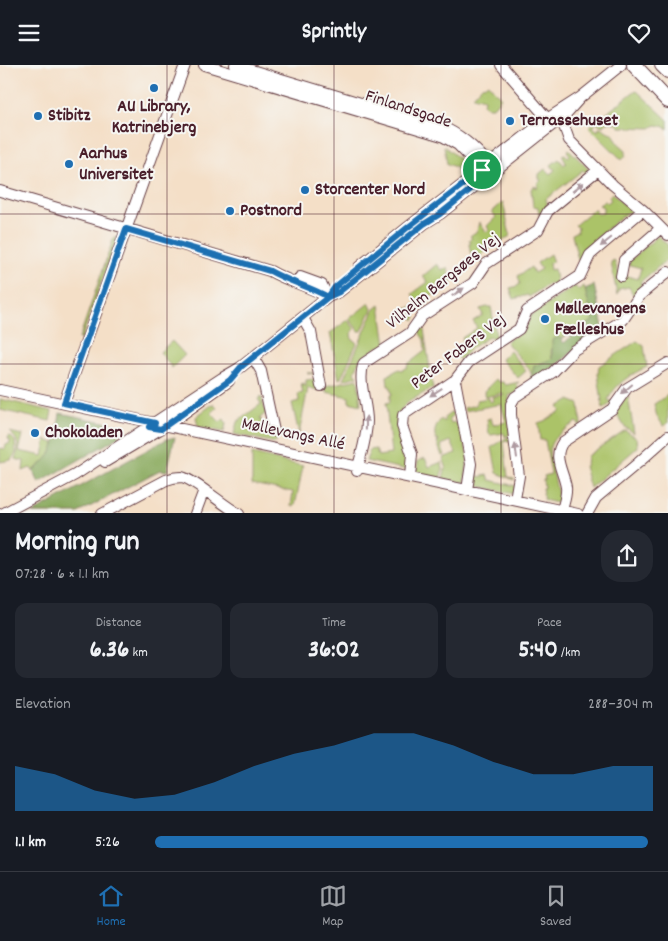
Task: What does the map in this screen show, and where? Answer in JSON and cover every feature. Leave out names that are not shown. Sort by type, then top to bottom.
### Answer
[{"type":"main road","points":[[634,65],[668,101]]},
{"type":"main road","points":[[662,65],[668,71]]},
{"type":"street","points":[[64,403],[185,65]]},
{"type":"street","name":"Finlandsgade","points":[[204,65],[442,136],[458,145],[487,170]]},
{"type":"street","points":[[223,65],[230,65]]},
{"type":"street","name":"Finlandsgade","points":[[235,65],[448,129],[476,150],[487,170]]},
{"type":"street","points":[[501,65],[550,122]]},
{"type":"street","points":[[2,513],[74,475],[158,426],[222,378],[241,367],[328,297],[339,292],[424,224],[440,214],[487,170],[621,65]]},
{"type":"street","points":[[550,122],[565,115],[581,97]]},
{"type":"street","points":[[565,115],[564,126],[566,136],[598,170],[664,231],[624,260],[621,276]]},
{"type":"street","name":"Vilhelm Bergsøes Vej","points":[[358,468],[366,429],[362,376],[364,363],[410,333],[422,315],[473,283],[486,264],[538,230],[548,211],[598,170]]},
{"type":"street","points":[[0,191],[270,271],[283,272],[318,283],[324,288],[328,297]]},
{"type":"street","name":"Peter Fabers Vej","points":[[410,477],[412,454],[402,427],[404,415],[455,380],[469,362],[519,329],[525,315],[532,307],[580,276],[590,255],[643,210]]},
{"type":"street","points":[[515,499],[519,476],[511,404],[516,397],[553,372],[574,350],[623,320],[639,296],[668,272]]},
{"type":"street","points":[[303,317],[311,331],[321,386]]},
{"type":"street","points":[[253,357],[261,371],[274,431]]},
{"type":"street","points":[[559,512],[566,497],[566,488],[558,448],[563,442],[612,409],[627,388],[668,363]]},
{"type":"street","points":[[455,380],[471,463],[467,490]]},
{"type":"street","name":"Møllevangs Allé","points":[[0,390],[64,403],[158,426]]},
{"type":"street","name":"Møllevangs Allé","points":[[0,395],[158,426],[559,512],[578,513]]},
{"type":"street","points":[[587,513],[596,498],[668,436]]},
{"type":"street","name":"Møllevangs Allé","points":[[358,468],[515,499],[559,512]]},
{"type":"street","points":[[102,513],[166,480],[182,477],[192,481],[239,513]]},
{"type":"street","points":[[195,513],[204,490]]},
{"type":"green space","points":[[488,83],[501,98],[493,107],[487,107],[483,104],[484,99],[473,96],[483,85]]},
{"type":"green space","points":[[636,90],[668,120],[668,129],[656,125],[651,128],[620,127],[612,122],[603,126],[597,123],[593,127],[598,131],[599,127],[613,133],[618,143],[626,150],[626,155],[622,160],[589,127]]},
{"type":"green space","points":[[444,146],[465,164],[465,168],[459,171],[447,164]]},
{"type":"green space","points":[[569,149],[591,172],[590,174],[588,171],[586,173],[583,170],[546,199],[548,206],[539,215],[538,207],[533,206],[531,189],[535,186],[537,189],[538,183],[541,180],[539,179],[539,174],[545,169],[550,174],[555,170],[551,165],[559,159],[564,165],[566,163],[562,155],[565,154],[568,157],[570,155],[567,151]]},
{"type":"green space","points":[[612,193],[635,215],[627,212],[592,242],[595,246],[583,260],[578,260],[572,235],[578,231],[575,225],[594,209],[597,214],[603,213],[603,207],[599,205],[611,200],[609,197]]},
{"type":"green space","points":[[503,202],[510,236],[485,252],[478,259],[477,255],[471,255],[469,244],[471,243],[469,240],[472,238],[470,236],[477,231],[479,222],[486,232],[489,230],[487,226],[496,217],[492,212]]},
{"type":"green space","points":[[658,236],[668,245],[668,259],[640,282],[643,286],[634,296],[629,287],[619,289],[617,295],[611,262],[614,260],[619,274],[638,279],[641,268],[626,264]]},
{"type":"green space","points":[[114,237],[117,238],[81,340],[79,339]]},
{"type":"green space","points":[[550,254],[553,262],[549,263],[550,270],[554,269],[557,286],[554,287],[550,283],[529,297],[528,295],[514,299],[510,288],[518,286],[520,283],[518,276],[531,267],[534,273],[541,269],[537,263]]},
{"type":"green space","points":[[437,264],[442,270],[448,268],[451,284],[420,303],[421,306],[413,312],[416,317],[414,320],[405,309],[418,302],[412,294],[428,282],[423,276]]},
{"type":"green space","points":[[594,285],[603,327],[532,385],[530,381],[534,366],[552,359],[552,340],[559,337],[564,343],[571,337],[570,334],[593,321],[585,289]]},
{"type":"green space","points":[[575,286],[578,290],[584,286],[593,321],[561,339],[559,337],[551,351],[552,359],[534,366],[532,376],[529,369],[506,342],[524,331],[531,315]]},
{"type":"green space","points":[[369,303],[372,309],[362,331],[359,331],[349,319]]},
{"type":"green space","points":[[380,305],[386,344],[381,348],[379,346],[360,359],[355,372],[358,376],[343,380],[374,310]]},
{"type":"green space","points":[[491,307],[497,340],[495,341],[490,336],[471,348],[460,360],[454,353],[460,354],[464,351],[463,347],[466,345],[462,338],[477,328],[473,321],[483,315],[480,309]]},
{"type":"green space","points":[[348,320],[355,329],[351,334],[352,339],[357,343],[339,379],[330,333]]},
{"type":"green space","points":[[423,323],[433,389],[409,402],[397,416],[397,425],[407,453],[408,470],[366,461],[370,450],[376,449],[378,456],[391,454],[386,403],[390,402],[390,395],[392,395],[390,386],[388,386],[387,376],[407,367],[408,364],[425,351],[424,340],[418,330]]},
{"type":"green space","points":[[172,341],[185,355],[172,368],[160,352]]},
{"type":"green space","points":[[637,341],[644,346],[647,367],[629,376],[619,384],[608,400],[613,402],[603,409],[598,374],[599,366]]},
{"type":"green space","points":[[510,351],[526,371],[518,378],[501,359]]},
{"type":"green space","points":[[307,373],[316,373],[319,390],[308,388],[299,434],[292,403],[299,401],[298,394],[303,393],[301,384],[304,383],[304,386],[306,386],[306,380],[315,379],[314,374]]},
{"type":"green space","points":[[358,379],[361,405],[349,402],[349,397],[326,392],[326,386]]},
{"type":"green space","points":[[496,379],[506,385],[519,382],[516,385],[520,390],[509,395],[510,434],[505,437],[504,433],[489,434],[487,419],[491,418],[493,425],[506,422],[501,404],[465,411],[464,408],[476,405],[477,400],[489,398],[490,402],[493,401],[492,397],[504,395],[503,393],[485,397],[484,391]]},
{"type":"green space","points":[[668,395],[668,423],[664,426],[657,417],[654,404]]},
{"type":"green space","points":[[261,396],[266,413],[260,418],[262,422],[268,424],[276,435],[276,443],[234,434],[237,422],[261,404],[258,399]]},
{"type":"green space","points":[[627,396],[634,433],[625,427],[615,412]]},
{"type":"green space","points":[[0,399],[52,411],[50,421],[0,410]]},
{"type":"green space","points":[[569,400],[579,404],[581,426],[576,422],[561,432],[553,441],[549,451],[550,458],[555,457],[556,463],[552,466],[558,495],[563,495],[561,504],[544,500],[542,488],[544,488],[544,476],[551,474],[545,440],[540,440],[538,423],[561,411],[558,407]]},
{"type":"green space","points":[[213,404],[217,408],[211,413],[220,422],[224,419],[226,424],[224,432],[198,427],[196,417]]},
{"type":"green space","points":[[452,412],[454,415],[449,419],[451,423],[460,423],[468,457],[465,483],[443,478],[446,466],[443,458],[456,453],[451,441],[441,445],[445,455],[442,456],[437,442],[439,441],[435,437],[436,429],[441,419],[445,421],[444,418]]},
{"type":"green space","points":[[60,413],[113,424],[119,435],[117,438],[39,483],[33,470],[41,465],[54,446]]},
{"type":"green space","points":[[625,430],[637,438],[638,447],[590,488],[584,466],[586,465],[587,456]]},
{"type":"green space","points":[[9,432],[23,435],[19,451],[43,456],[46,440],[54,443],[51,452],[44,462],[33,470],[30,468],[23,471],[24,461],[15,459],[18,451],[17,441]]},
{"type":"green space","points":[[9,435],[15,441],[16,453],[11,460],[0,462],[0,448],[5,449],[6,445],[10,443]]},
{"type":"green space","points":[[510,436],[510,442],[504,441],[504,443],[508,477],[514,478],[514,480],[497,473],[492,447]]},
{"type":"green space","points":[[175,437],[167,471],[160,470],[78,513],[32,513],[167,439]]},
{"type":"green space","points":[[252,454],[303,466],[295,506],[291,506],[293,492],[252,484]]},
{"type":"green space","points":[[425,458],[429,467],[442,462],[443,469],[440,478],[416,473],[418,461]]},
{"type":"green space","points":[[473,468],[476,468],[478,477],[488,475],[490,480],[516,486],[514,494],[470,484]]},
{"type":"place","name":"AU Library, Katrinebjerg","points":[[154,88]]},
{"type":"place","name":"Stibitz","points":[[38,116]]},
{"type":"place","name":"Terrassehuset","points":[[510,121]]},
{"type":"place","name":"Aarhus Universitet","points":[[69,164]]},
{"type":"place","name":"Storcenter Nord","points":[[305,190]]},
{"type":"place","name":"Postnord","points":[[230,211]]},
{"type":"place","name":"Møllevangens Fælleshus","points":[[545,319]]},
{"type":"place","name":"Chokoladen","points":[[35,433]]},
{"type":"route","points":[[482,170],[335,287],[328,297],[270,271],[126,229],[64,403],[155,423],[149,427],[161,429],[230,380],[241,367],[328,297],[339,292],[490,174],[488,165],[482,170]]}]
